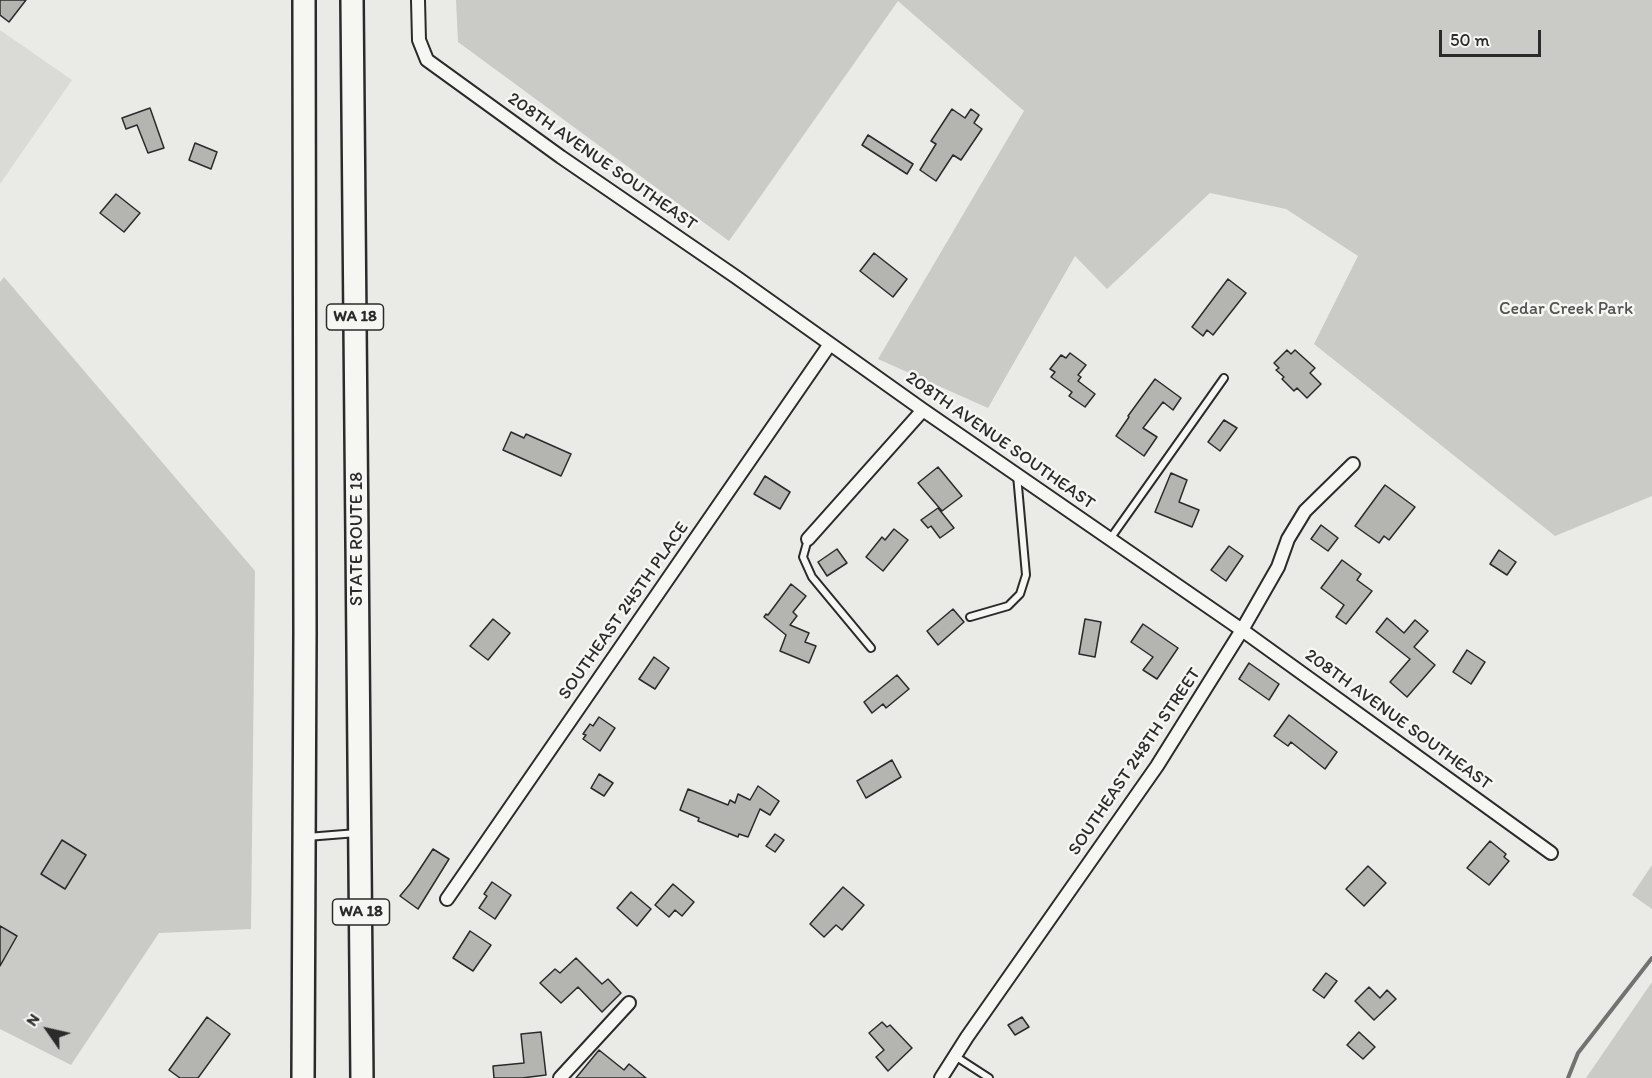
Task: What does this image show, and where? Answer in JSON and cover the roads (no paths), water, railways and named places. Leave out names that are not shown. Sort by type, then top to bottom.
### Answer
[{"type":"highway","name":"WA 18","points":[[303,1078],[304,0]]},
{"type":"highway","name":"STATE ROUTE 18","points":[[352,0],[362,1078]]},
{"type":"street","name":"208TH AVENUE SOUTHEAST","points":[[418,0],[419,40],[427,60],[561,157],[1242,630],[1551,853]]},
{"type":"street","name":"SOUTHEAST 245TH PLACE","points":[[447,899],[830,344]]},
{"type":"street","points":[[808,539],[923,410]]},
{"type":"street","name":"SOUTHEAST 248TH STREET","points":[[941,1078],[1157,766],[1242,630],[1278,567],[1288,539],[1305,511],[1353,464]]},
{"type":"street","points":[[560,1078],[629,1003]]},
{"type":"lane","points":[[1110,539],[1224,378]]},
{"type":"lane","points":[[970,617],[1008,606],[1020,594],[1026,576],[1017,475]]},
{"type":"lane","points":[[808,539],[803,557],[812,577],[871,648]]},
{"type":"lane","points":[[305,837],[360,833]]},
{"type":"lane","points":[[955,1056],[989,1078]]},
{"type":"waterway","points":[[1568,1078],[1578,1053],[1652,958]]},
{"type":"park label","name":"Cedar Creek Park","points":[[1566,309]]}]
